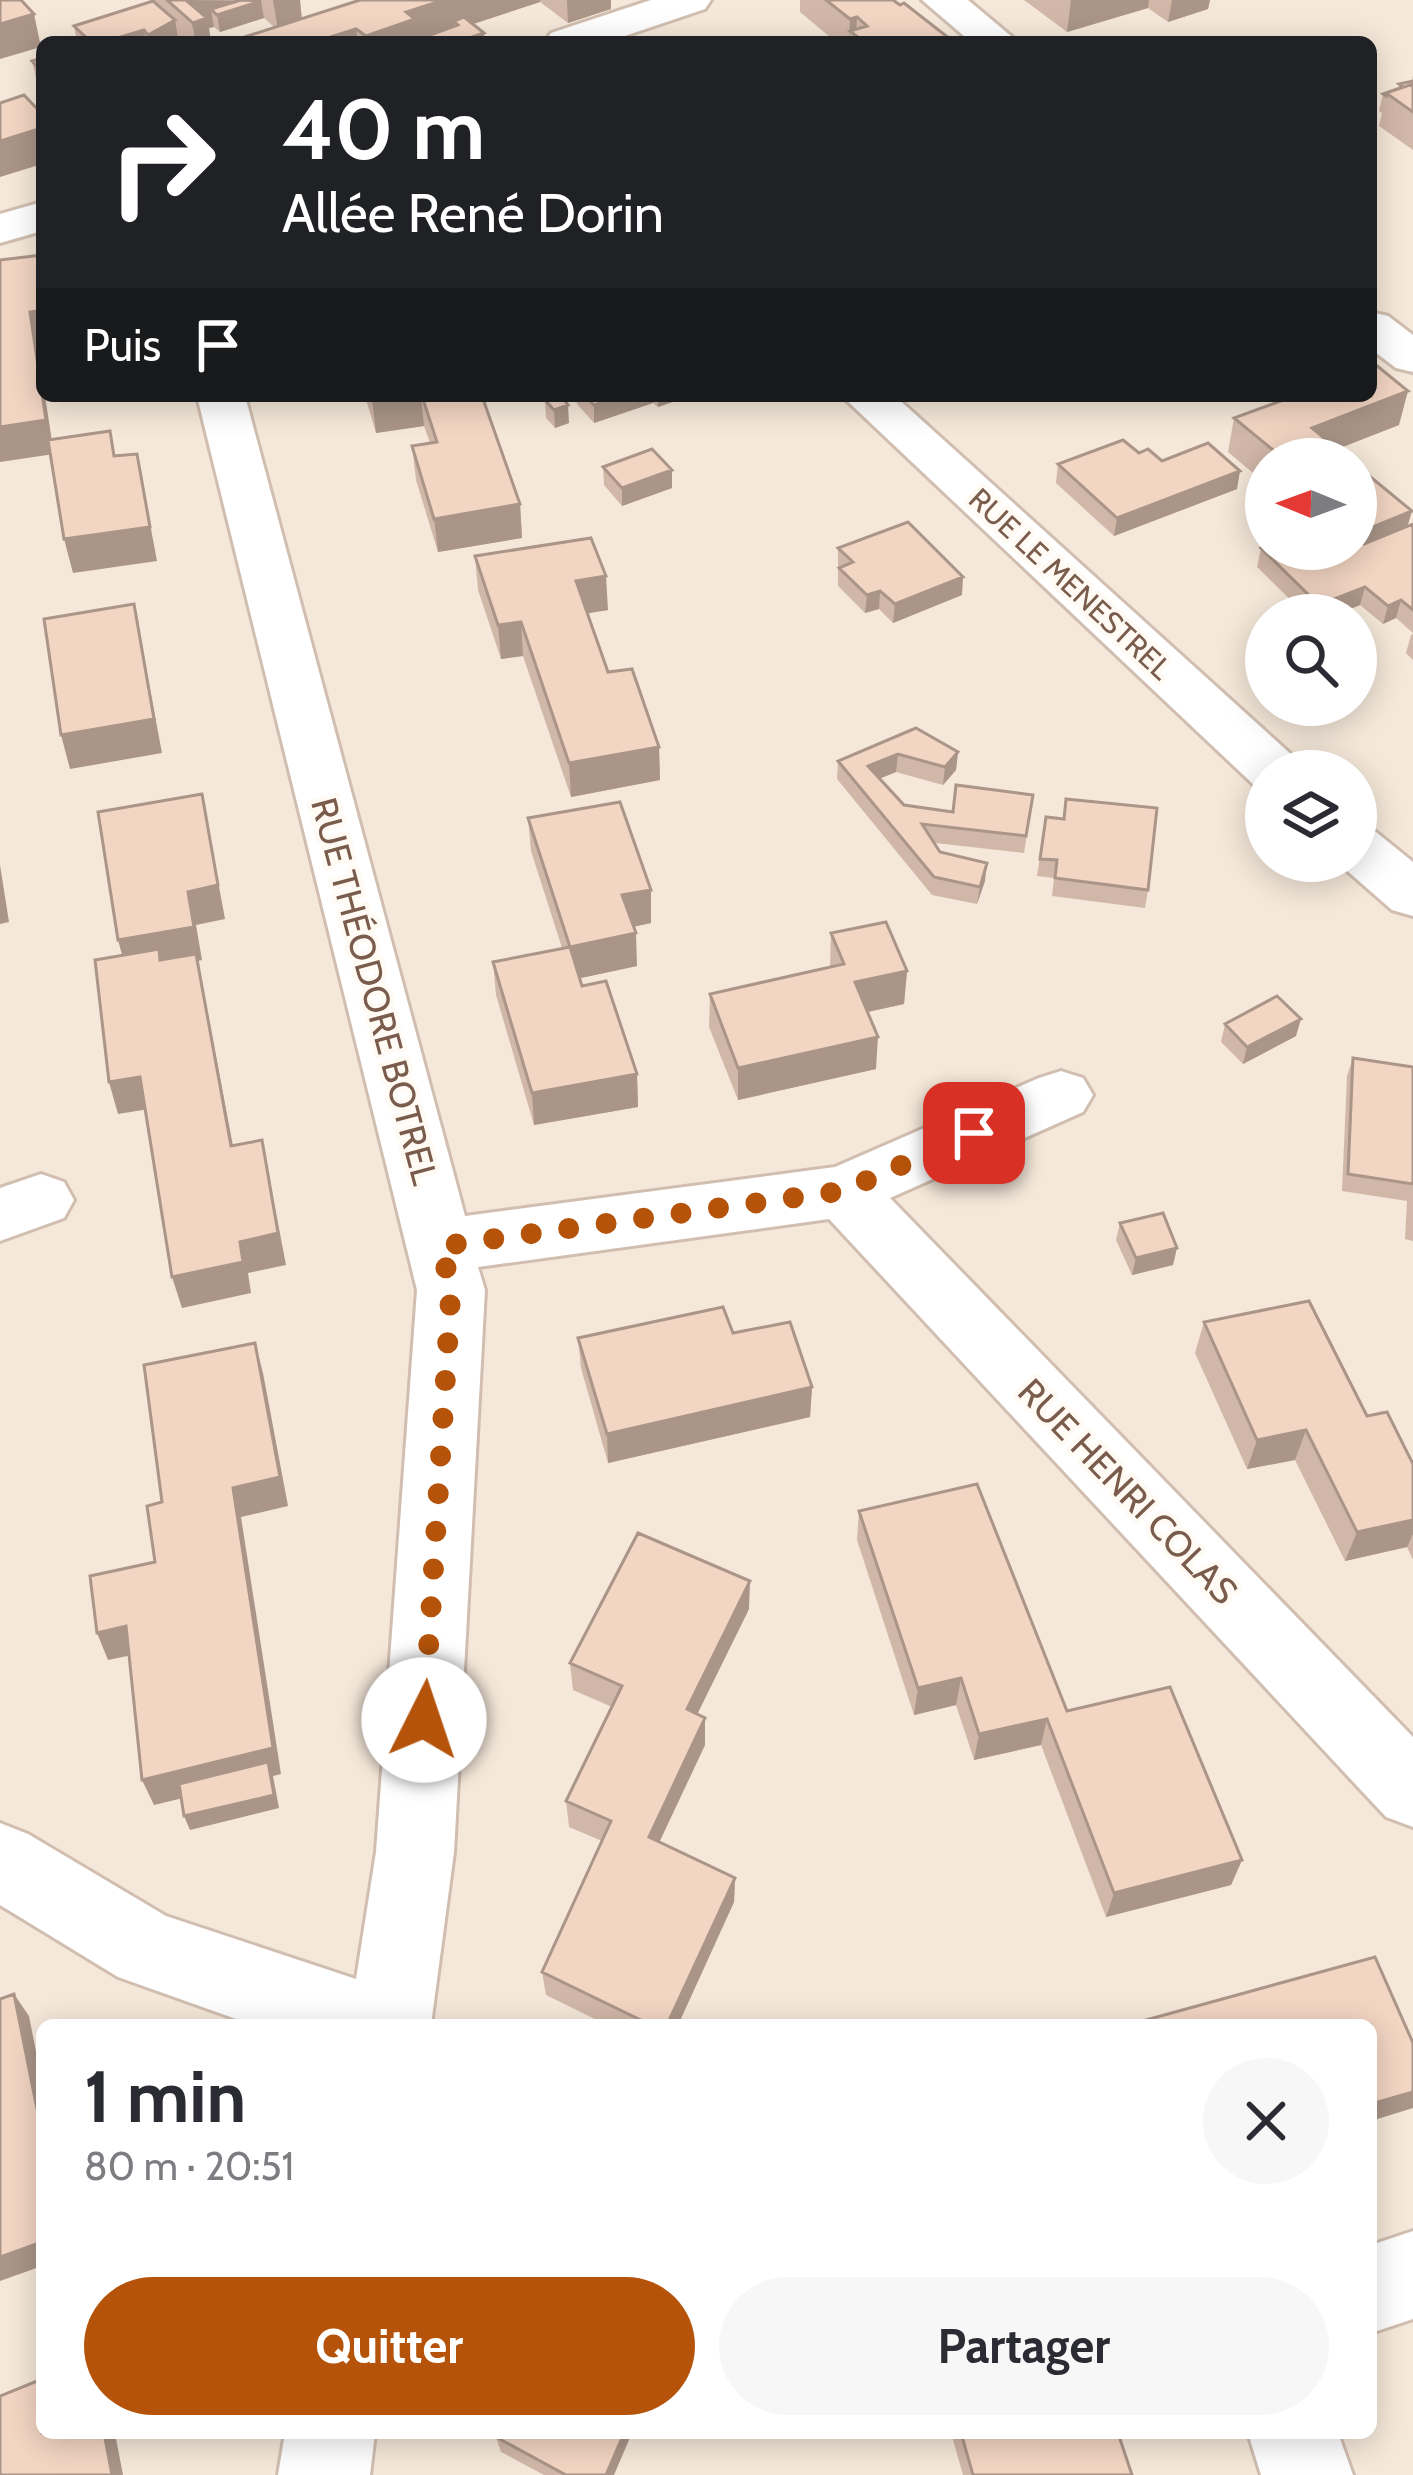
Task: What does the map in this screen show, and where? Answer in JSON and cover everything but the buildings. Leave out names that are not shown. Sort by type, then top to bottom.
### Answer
[{"type":"street","points":[[584,36],[692,0]]},
{"type":"street","points":[[942,0],[989,36]]},
{"type":"street","points":[[0,230],[36,218]]},
{"type":"street","points":[[1377,331],[1413,358]]},
{"type":"street","name":"RUE THÉODORE BOTREL","points":[[223,402],[451,1290],[415,1852],[391,2019]]},
{"type":"street","name":"RUE LE MENESTREL","points":[[873,402],[1251,750]]},
{"type":"street","points":[[441,1246],[843,1191],[1061,1095]]},
{"type":"street","name":"RUE HENRI COLAS","points":[[843,1191],[1413,1791]]},
{"type":"street","points":[[0,1861],[146,1949],[354,2019]]},
{"type":"street","points":[[1377,2287],[1413,2275]]},
{"type":"street","points":[[324,2475],[329,2439]]},
{"type":"street","points":[[1295,2439],[1307,2475]]},
{"type":"shaded area","points":[[0,0],[1413,0],[1413,2475],[0,2475]]},
{"type":"route","points":[[424,1720],[451,1290],[441,1246],[843,1191],[974,1133]]}]
